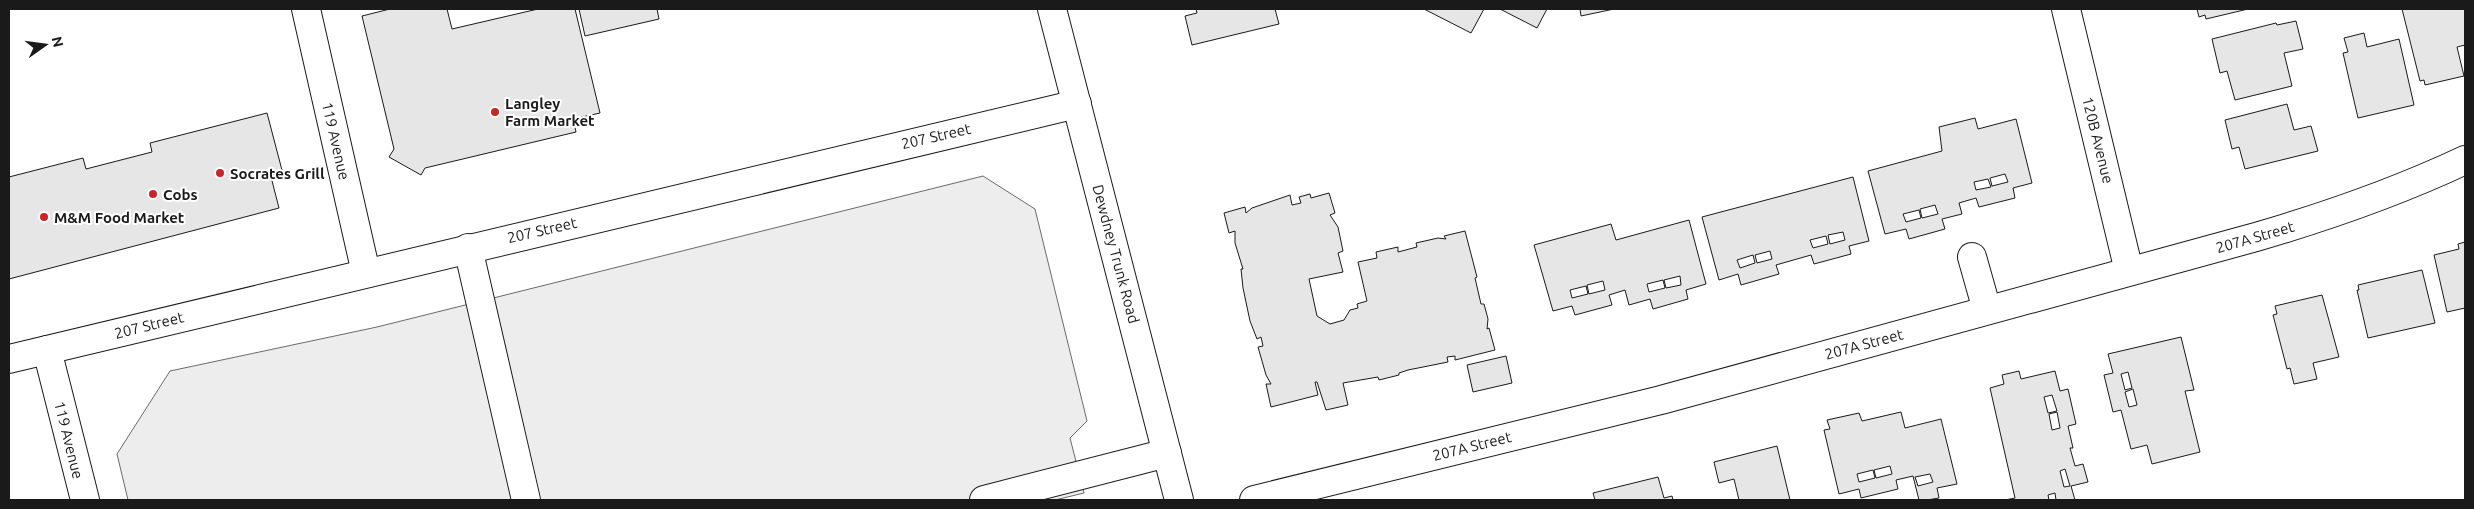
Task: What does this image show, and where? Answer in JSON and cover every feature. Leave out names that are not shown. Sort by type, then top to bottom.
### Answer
[{"type":"street","name":"119 Avenue","points":[[306,9],[366,273]]},
{"type":"street","name":"Dewdney Trunk Road","points":[[1052,9],[1179,500]]},
{"type":"street","name":"120B Avenue","points":[[2066,9],[2129,271]]},
{"type":"street","name":"207 Street","points":[[9,359],[1076,104]]},
{"type":"street","name":"207A Street","points":[[1254,500],[1661,400],[2330,215],[2391,193],[2465,160]]},
{"type":"street","points":[[468,248],[526,500]]},
{"type":"street","points":[[1972,257],[1987,310]]},
{"type":"street","name":"119 Avenue","points":[[47,350],[85,500]]},
{"type":"street","points":[[984,500],[1167,453]]},
{"type":"shaded area","points":[[983,176],[1035,209],[1087,421],[1070,438],[1084,493],[1055,500],[128,500],[117,454],[170,371],[377,327]]},
{"type":"building","points":[[390,9],[447,9],[452,29],[538,9],[575,9],[600,113],[573,119],[576,132],[425,168],[421,175],[389,157],[394,149],[362,16]]},
{"type":"building","points":[[579,9],[657,9],[659,19],[585,36]]},
{"type":"building","points":[[1196,9],[1275,9],[1279,24],[1192,45],[1185,16],[1197,13]]},
{"type":"building","points":[[1424,9],[1484,9],[1471,33]]},
{"type":"building","points":[[1500,9],[1547,9],[1537,28]]},
{"type":"building","points":[[1580,9],[1614,9],[1581,16]]},
{"type":"building","points":[[2197,9],[2248,9],[2206,19],[2205,15],[2199,17]]},
{"type":"building","points":[[2402,9],[2465,9],[2465,45],[2457,47],[2464,76],[2425,85],[2424,80],[2420,81]]},
{"type":"building","points":[[2296,21],[2303,49],[2284,53],[2292,86],[2235,100],[2227,71],[2220,73],[2212,39],[2276,23],[2277,25]]},
{"type":"building","points":[[2364,33],[2367,47],[2399,39],[2414,105],[2358,118],[2343,53],[2348,52],[2344,38]]},
{"type":"building","points":[[2287,104],[2294,130],[2311,126],[2318,151],[2245,169],[2239,147],[2232,149],[2225,120]]},
{"type":"building","points":[[267,113],[283,174],[271,177],[279,208],[9,279],[9,177],[83,158],[86,169],[152,152],[150,143]]},
{"type":"building","points":[[1975,118],[1978,129],[2016,119],[2032,183],[2013,188],[2015,198],[1979,207],[1976,198],[1959,203],[1962,214],[1942,219],[1945,229],[1909,239],[1906,229],[1885,234],[1868,171],[1942,151],[1939,127]],"holes":[[[2005,174],[2008,182],[1992,186],[1990,178]],[[1988,179],[1991,187],[1976,190],[1974,182]],[[1935,205],[1938,214],[1922,218],[1920,209]],[[1919,210],[1921,218],[1906,222],[1903,214]]]},
{"type":"building","points":[[1853,177],[1869,241],[1849,246],[1851,254],[1814,264],[1811,255],[1776,265],[1779,274],[1741,285],[1738,274],[1719,280],[1702,217]],"holes":[[[1843,232],[1845,240],[1830,244],[1828,235]],[[1826,236],[1828,244],[1813,248],[1810,240]],[[1770,251],[1772,259],[1757,263],[1755,255]],[[1753,255],[1755,263],[1740,268],[1737,260]]]},
{"type":"building","points":[[1329,193],[1335,213],[1330,215],[1338,227],[1343,251],[1338,253],[1343,272],[1309,279],[1317,316],[1330,324],[1344,320],[1350,310],[1358,308],[1357,304],[1367,301],[1358,262],[1377,258],[1376,252],[1398,247],[1398,252],[1417,247],[1416,243],[1438,238],[1446,239],[1444,236],[1465,231],[1477,277],[1475,278],[1481,304],[1484,304],[1488,319],[1487,329],[1489,328],[1495,350],[1455,360],[1455,356],[1447,357],[1448,362],[1408,370],[1399,373],[1399,375],[1379,380],[1378,377],[1343,383],[1348,405],[1326,410],[1317,382],[1315,382],[1318,395],[1271,407],[1266,384],[1271,384],[1266,375],[1258,347],[1263,346],[1261,337],[1257,339],[1250,321],[1243,288],[1241,269],[1243,269],[1235,243],[1235,231],[1229,233],[1224,213],[1245,207],[1246,213],[1252,208],[1290,195],[1292,205],[1301,203],[1299,197],[1310,194],[1311,198]]},
{"type":"building","points":[[1689,220],[1706,284],[1686,290],[1688,299],[1653,309],[1650,299],[1629,305],[1625,290],[1609,295],[1612,305],[1575,315],[1572,306],[1553,311],[1534,245],[1611,224],[1616,240]],"holes":[[[1680,276],[1681,285],[1666,288],[1664,280]],[[1663,280],[1665,288],[1649,292],[1647,284]],[[1603,281],[1605,290],[1589,294],[1587,285]],[[1586,286],[1588,294],[1572,298],[1570,290]]]},
{"type":"building","points":[[2465,242],[2465,308],[2447,312],[2434,255],[2459,249],[2458,244]]},
{"type":"building","points":[[2422,270],[2435,323],[2368,338],[2357,290],[2359,290],[2358,285]]},
{"type":"building","points":[[2322,295],[2339,357],[2313,363],[2317,379],[2294,384],[2290,368],[2287,369],[2273,315],[2277,314],[2275,306]]},
{"type":"building","points":[[2181,337],[2194,390],[2185,391],[2200,452],[2152,464],[2147,445],[2131,449],[2121,410],[2113,412],[2104,375],[2113,373],[2108,354]],"holes":[[[2128,372],[2132,388],[2125,390],[2121,374]],[[2133,389],[2137,405],[2129,407],[2125,392]]]},
{"type":"building","points":[[1506,356],[1512,383],[1473,392],[1467,365]]},
{"type":"building","points":[[2019,371],[2021,379],[2055,371],[2060,391],[2068,389],[2076,424],[2068,426],[2073,448],[2070,448],[2075,466],[2083,464],[2088,482],[2071,486],[2075,500],[2056,500],[2055,493],[2048,495],[2049,500],[2005,500],[2015,498],[1990,388],[2004,384],[2002,375]],"holes":[[[2052,395],[2057,411],[2048,413],[2044,397]],[[2057,412],[2060,428],[2052,430],[2049,414]],[[2065,469],[2070,486],[2064,487],[2060,471]]]},
{"type":"building","points":[[1901,412],[1905,428],[1941,419],[1957,484],[1937,488],[1939,498],[1927,500],[1919,500],[1913,476],[1896,480],[1898,489],[1861,498],[1859,489],[1839,494],[1824,430],[1830,429],[1827,420],[1859,413],[1862,421]],"holes":[[[1890,466],[1892,474],[1876,478],[1874,470]],[[1873,470],[1875,478],[1859,482],[1857,474]],[[1930,474],[1933,482],[1918,486],[1915,477]]]},
{"type":"building","points":[[1777,446],[1790,500],[1739,500],[1734,479],[1719,483],[1714,462]]},
{"type":"building","points":[[1658,477],[1664,498],[1672,496],[1673,500],[1595,500],[1593,493]]},
{"type":"place","name":"Langley Farm Market","points":[[495,112]]},
{"type":"place","name":"Socrates Grill","points":[[220,173]]},
{"type":"place","name":"Cobs","points":[[153,194]]},
{"type":"place","name":"M&M Food Market","points":[[44,217]]}]
